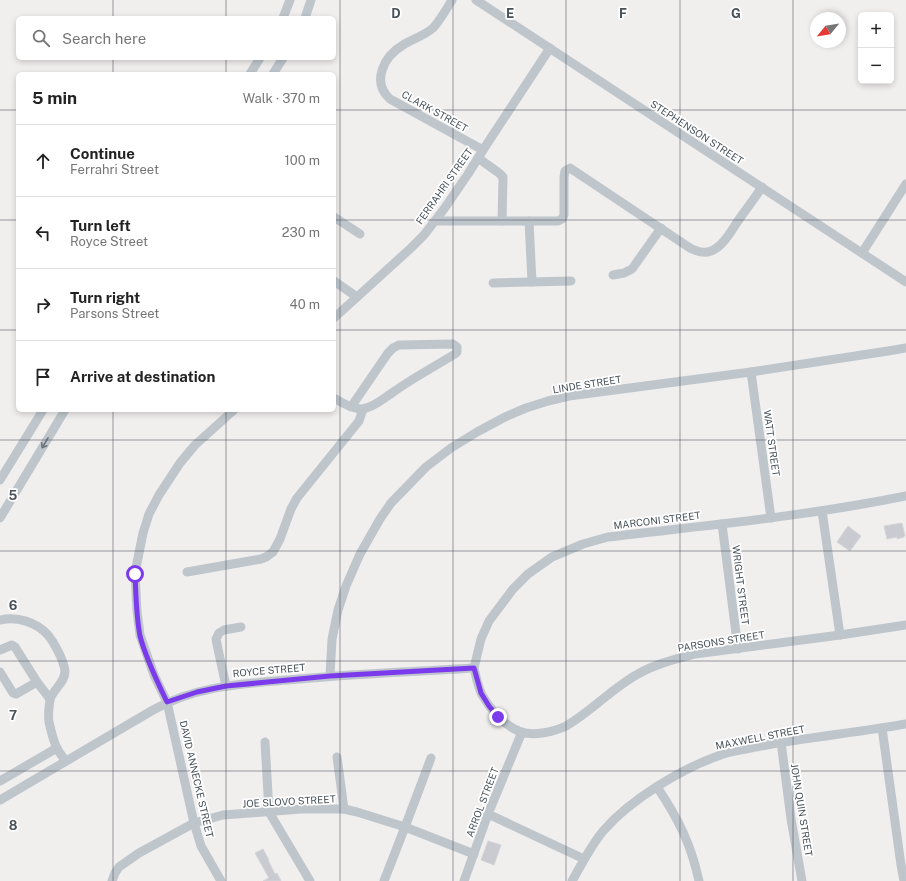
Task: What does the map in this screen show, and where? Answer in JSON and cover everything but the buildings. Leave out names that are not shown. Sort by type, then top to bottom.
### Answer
[{"type":"street","points":[[284,16],[290,0]]},
{"type":"street","points":[[305,16],[311,0]]},
{"type":"street","name":"CLARK STREET","points":[[452,0],[429,32],[403,44],[393,51],[383,66],[380,74],[380,80],[386,95],[390,99],[483,150]]},
{"type":"street","name":"STEPHENSON STREET","points":[[476,0],[906,282]]},
{"type":"street","name":"FERRAHRI STREET","points":[[336,316],[424,235],[452,197],[550,48]]},
{"type":"street","points":[[251,72],[259,60]]},
{"type":"street","points":[[274,72],[282,60]]},
{"type":"street","points":[[478,158],[503,177],[502,221]]},
{"type":"street","points":[[435,221],[558,221],[562,219],[564,215],[564,177],[565,171],[570,168],[698,252],[704,253],[710,252],[724,242],[762,187]]},
{"type":"street","points":[[862,253],[906,184]]},
{"type":"street","points":[[336,218],[360,234]]},
{"type":"street","points":[[529,221],[532,282]]},
{"type":"street","points":[[613,275],[624,273],[632,269],[661,228]]},
{"type":"street","points":[[493,283],[571,281]]},
{"type":"street","points":[[336,283],[358,297]]},
{"type":"street","points":[[336,399],[351,407],[363,409],[378,403],[455,354],[457,352],[457,347],[453,344],[399,345],[393,348],[388,352],[351,407]]},
{"type":"street","name":"LINDE STREET","points":[[330,676],[332,639],[338,610],[346,586],[360,554],[380,518],[391,503],[426,467],[451,448],[477,432],[526,408],[568,396],[751,372],[906,348]]},
{"type":"street","name":"WATT STREET","points":[[751,372],[771,518]]},
{"type":"street","points":[[187,572],[261,559],[270,555],[280,539],[291,509],[297,498],[359,421],[363,409]]},
{"type":"street","points":[[0,480],[42,412]]},
{"type":"street","points":[[0,518],[64,412]]},
{"type":"street","points":[[167,702],[154,675],[140,635],[135,574],[143,533],[149,514],[159,495],[180,463],[195,446],[232,412]]},
{"type":"street","name":"MARCONI STREET","points":[[474,668],[481,639],[489,620],[513,589],[528,574],[552,557],[584,544],[608,537],[822,511],[880,502],[906,496]]},
{"type":"street","points":[[822,511],[840,635]]},
{"type":"street","name":"WRIGHT STREET","points":[[722,524],[738,649]]},
{"type":"street","points":[[0,620],[14,618],[23,620],[41,629],[48,635],[61,656],[65,671],[64,678],[50,699],[49,722],[57,748],[66,761]]},
{"type":"street","name":"PARSONS STREET","points":[[474,668],[481,693],[498,717],[508,725],[522,732],[539,734],[554,731],[566,726],[584,714],[604,697],[638,674],[654,666],[675,659],[696,654],[906,625]]},
{"type":"street","points":[[226,686],[216,639],[219,633],[224,630],[241,627]]},
{"type":"street","points":[[0,650],[12,645],[15,647],[37,682],[50,699]]},
{"type":"street","name":"ROYCE STREET","points":[[0,800],[167,702],[197,692],[226,686],[330,676],[474,668]]},
{"type":"street","points":[[0,672],[13,693],[16,694],[37,682]]},
{"type":"street","name":"DAVID ANNECKE STREET","points":[[167,702],[194,823],[201,846],[221,881]]},
{"type":"street","name":"MAXWELL STREET","points":[[572,881],[594,843],[624,809],[657,787],[696,765],[719,755],[781,742],[906,724]]},
{"type":"street","points":[[882,728],[904,881]]},
{"type":"street","name":"ARROL STREET","points":[[464,881],[488,814],[522,732]]},
{"type":"street","points":[[265,742],[269,812],[310,881]]},
{"type":"street","name":"JOHN QUIN STREET","points":[[781,742],[791,819],[802,881]]},
{"type":"street","points":[[0,781],[57,748]]},
{"type":"street","points":[[337,757],[344,809]]},
{"type":"street","points":[[384,881],[431,758]]},
{"type":"street","points":[[657,787],[672,808],[682,829],[697,869],[699,881]]},
{"type":"street","name":"JOE SLOVO STREET","points":[[112,881],[119,867],[139,853],[194,823],[223,815],[301,809],[344,809],[357,812],[405,827],[474,854]]},
{"type":"street","points":[[488,814],[584,859]]},
{"type":"route","points":[[135,574],[140,635],[154,675],[167,702],[197,692],[226,686],[330,676],[474,668],[481,693],[498,717]]}]
